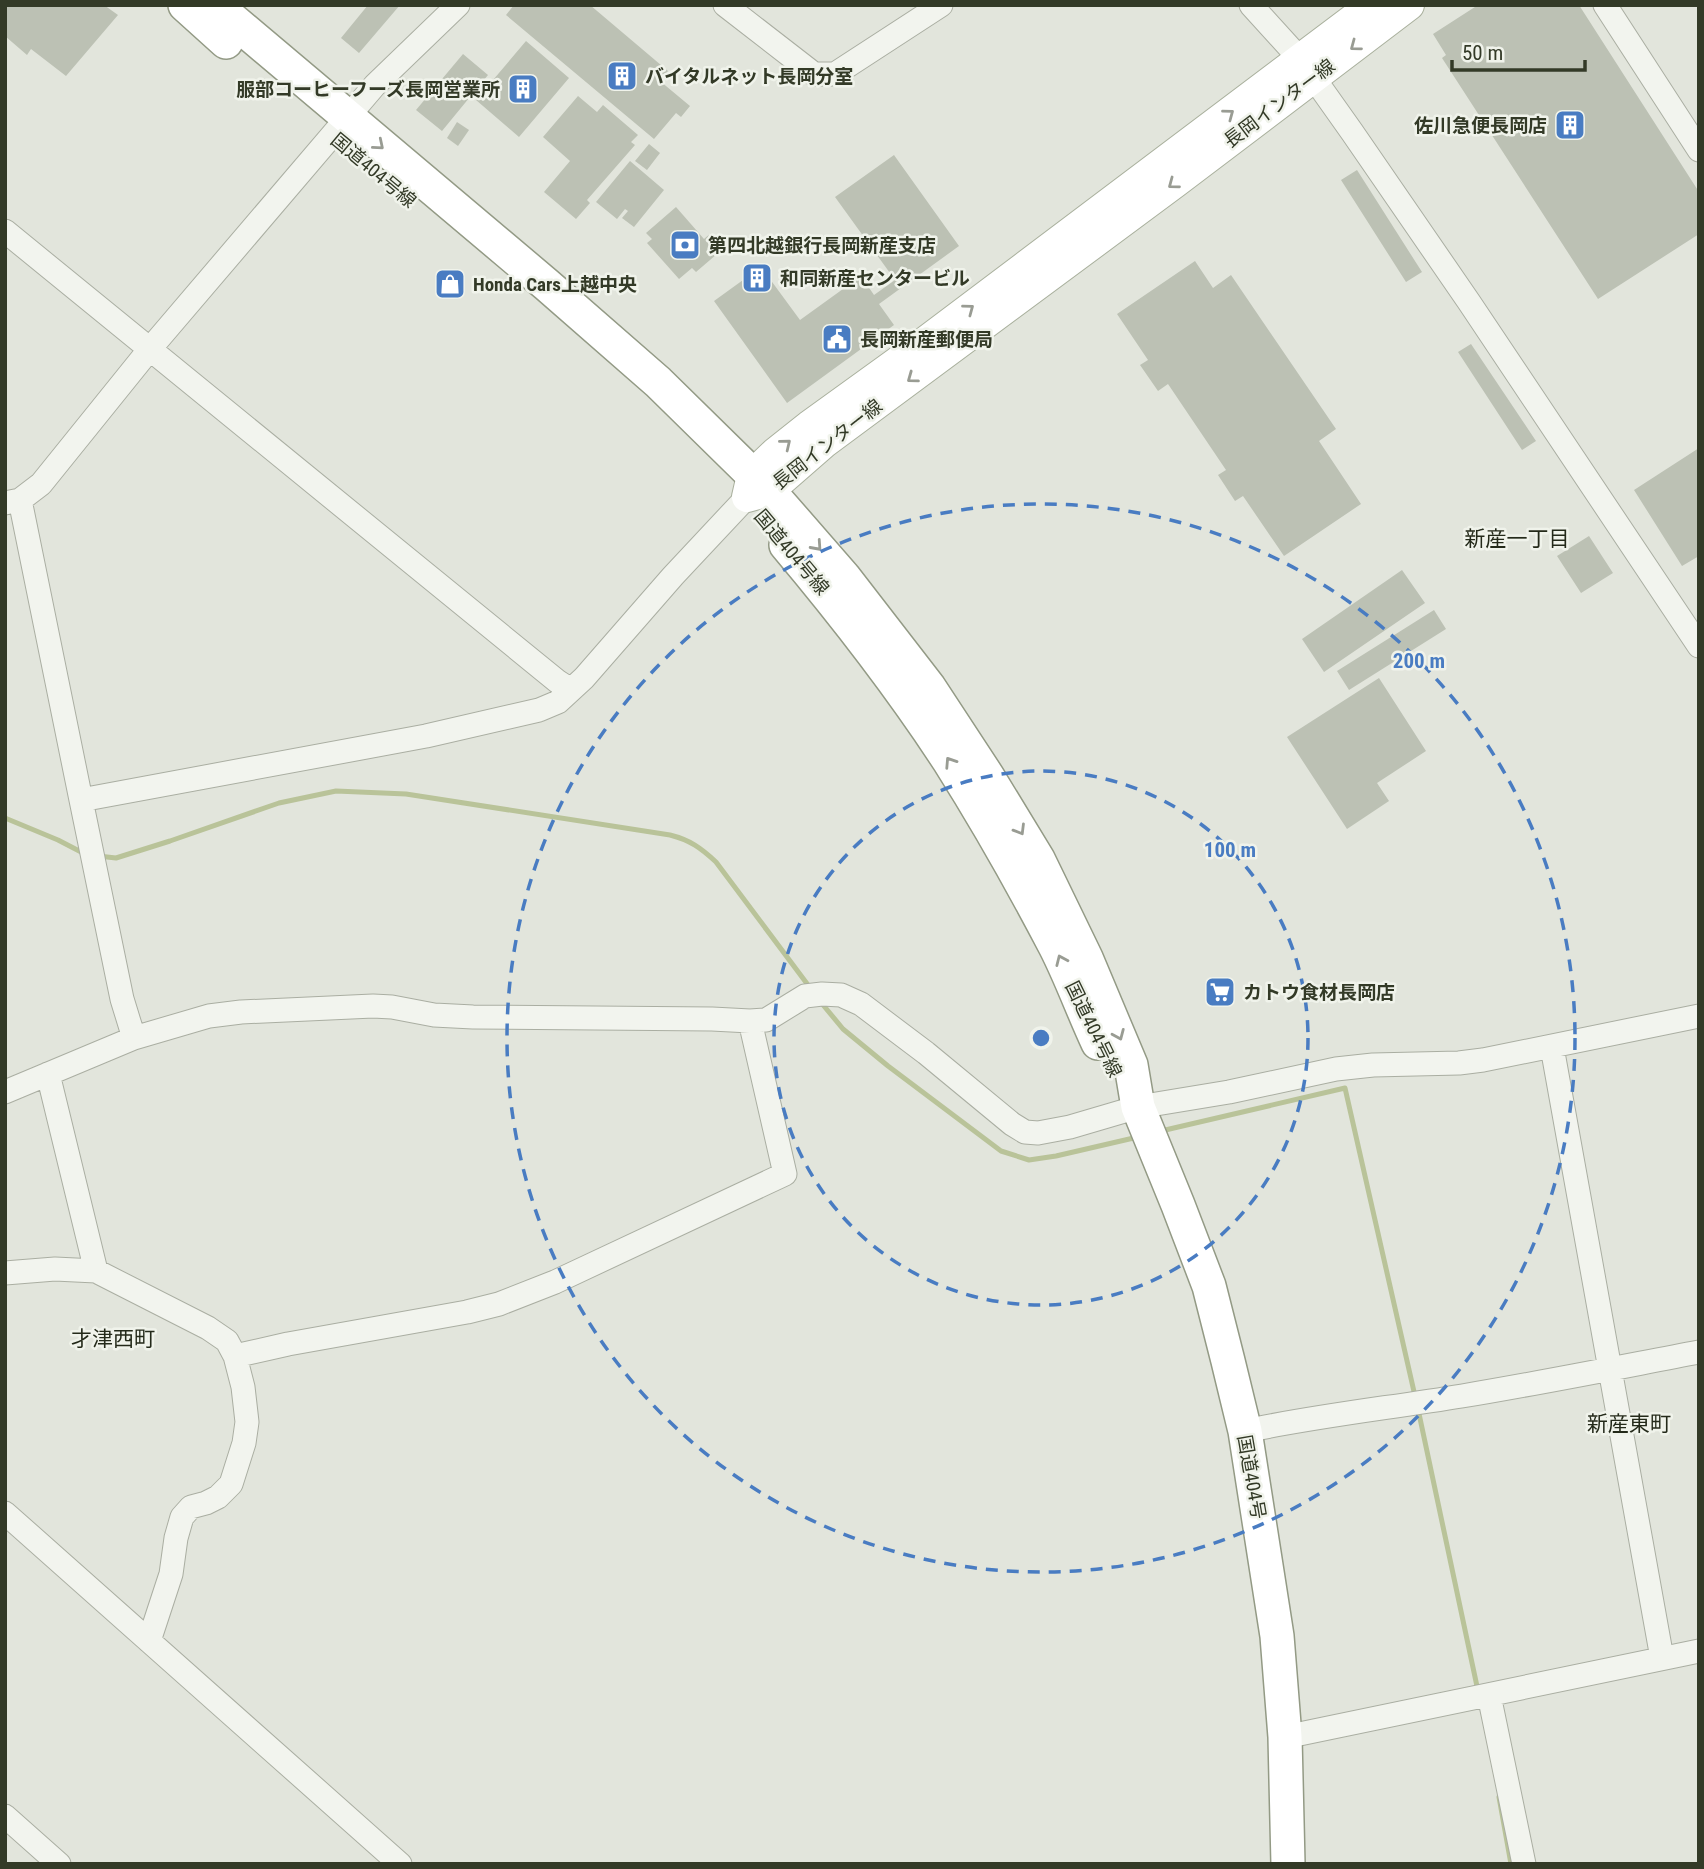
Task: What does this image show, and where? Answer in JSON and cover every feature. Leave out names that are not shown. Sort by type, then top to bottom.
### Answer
[{"type":"highway","name":"国道404号線","points":[[185,5],[547,285],[658,382],[844,577],[929,687],[1031,848],[1086,958],[1131,1065],[1138,1107]]},
{"type":"highway","name":"国道404号線","points":[[215,5],[339,126]]},
{"type":"highway","name":"国道404号","points":[[1138,1107],[1209,1286],[1245,1431],[1277,1636],[1285,1737],[1288,1864]]},
{"type":"main road","name":"長岡インター線","points":[[1307,69],[1372,5]]},
{"type":"main road","name":"長岡インター線","points":[[756,487],[775,453],[809,426],[1307,69],[1409,5]]},
{"type":"street","points":[[134,1038],[122,999],[81,800],[13,501],[41,484],[149,349],[374,85],[458,5]]},
{"type":"street","points":[[725,5],[814,74],[835,74],[941,5]]},
{"type":"street","points":[[1251,5],[1307,69],[1461,290],[1699,646]]},
{"type":"street","points":[[1605,5],[1699,150]]},
{"type":"street","points":[[5,231],[571,690]]},
{"type":"street","points":[[81,800],[426,736],[539,710],[558,702],[584,678],[673,576],[756,487]]},
{"type":"street","points":[[5,1092],[134,1038],[209,1016],[241,1012],[373,1006],[434,1015],[473,1017],[750,1021],[766,1020],[805,996],[822,994],[841,995],[861,1004],[926,1053],[1012,1125],[1025,1132],[1038,1133],[1138,1107],[1229,1092],[1336,1069],[1483,1060],[1699,1016]]},
{"type":"street","points":[[235,1356],[288,1343],[499,1304],[555,1282],[785,1174],[750,1021]]},
{"type":"street","points":[[1552,1047],[1662,1658]]},
{"type":"street","points":[[48,1074],[96,1271]]},
{"type":"street","points":[[5,1273],[55,1269],[96,1271],[208,1328],[227,1341],[235,1356],[243,1387],[247,1422],[244,1443],[231,1484],[218,1497],[191,1507],[182,1517],[171,1574],[149,1641]]},
{"type":"street","points":[[1245,1431],[1298,1420],[1511,1388],[1699,1352]]},
{"type":"street","points":[[5,1513],[400,1864]]},
{"type":"street","points":[[1285,1737],[1699,1651]]},
{"type":"street","points":[[1489,1695],[1524,1864]]},
{"type":"street","points":[[5,1816],[59,1864]]},
{"type":"building","points":[[5,5],[104,5],[118,15],[66,76],[31,49],[27,55],[5,36]]},
{"type":"building","points":[[368,5],[400,5],[359,53],[341,38]]},
{"type":"building","name":"バイタルネット長岡分室","points":[[514,5],[590,5],[668,71],[660,81],[690,106],[681,117],[676,113],[654,139],[506,15]]},
{"type":"building","name":"佐川急便長岡店","points":[[1478,5],[1579,5],[1699,192],[1699,234],[1598,299],[1442,58],[1446,55],[1433,34]]},
{"type":"building","name":"服部コーヒーフーズ長岡営業所","points":[[526,41],[569,78],[519,137],[476,100]]},
{"type":"building","points":[[463,54],[488,75],[442,131],[416,110]]},
{"type":"building","points":[[578,96],[597,112],[603,105],[638,135],[631,142],[635,145],[587,200],[590,203],[576,219],[544,192],[570,161],[543,137]]},
{"type":"building","points":[[457,122],[469,130],[458,146],[447,138]]},
{"type":"building","points":[[649,144],[660,153],[647,170],[635,161]]},
{"type":"building","name":"和同新産センタービル","points":[[894,155],[959,246],[879,304],[894,325],[787,403],[714,301],[761,267],[800,320],[861,276],[874,295],[895,280],[835,197]]},
{"type":"building","points":[[630,161],[664,190],[634,227],[622,218],[628,211],[625,209],[617,219],[596,202]]},
{"type":"building","points":[[1357,170],[1422,272],[1406,282],[1341,180]]},
{"type":"building","name":"第四北越銀行長岡新産支店","points":[[676,207],[704,239],[711,233],[724,248],[696,272],[692,268],[679,279],[647,243],[652,239],[646,233]]},
{"type":"building","points":[[1195,261],[1213,288],[1231,275],[1336,429],[1319,441],[1361,504],[1284,556],[1243,496],[1235,501],[1218,475],[1226,470],[1168,384],[1158,391],[1140,365],[1148,360],[1117,314]]},
{"type":"building","points":[[1471,344],[1536,441],[1522,450],[1458,352]]},
{"type":"building","points":[[1699,448],[1699,556],[1682,566],[1634,490]]},
{"type":"building","points":[[1589,536],[1613,573],[1581,593],[1557,556]]},
{"type":"building","points":[[1402,570],[1425,603],[1324,672],[1302,639]]},
{"type":"building","points":[[1434,610],[1446,629],[1349,690],[1337,671]]},
{"type":"building","points":[[1379,678],[1426,751],[1377,783],[1389,801],[1347,829],[1287,737]]},
{"type":"waterway","points":[[98,856],[116,858],[279,803],[336,791],[406,794],[670,835],[695,845],[716,862],[811,989]]},
{"type":"waterway","points":[[5,818],[85,854]]},
{"type":"waterway","points":[[819,1000],[843,1029],[1001,1151],[1029,1160],[1138,1137]]},
{"type":"waterway","points":[[1161,1131],[1345,1088],[1415,1396]]},
{"type":"waterway","points":[[1418,1409],[1478,1691]]},
{"type":"waterway","points":[[1499,1797],[1511,1864]]},
{"type":"place","name":"バイタルネット長岡分室","points":[[622,76]]},
{"type":"place","name":"服部コーヒーフーズ長岡営業所","points":[[523,89]]},
{"type":"place","name":"佐川急便長岡店","points":[[1570,125]]},
{"type":"place","name":"第四北越銀行長岡新産支店","points":[[685,245]]},
{"type":"place","name":"和同新産センタービル","points":[[757,278]]},
{"type":"place","name":"Honda Cars上越中央","points":[[450,284]]},
{"type":"place","name":"長岡新産郵便局","points":[[837,339]]},
{"type":"place","name":"カトウ食材長岡店","points":[[1220,992]]},
{"type":"district","name":"新産一丁目","points":[[1517,539]]},
{"type":"district","name":"才津西町","points":[[113,1339]]},
{"type":"district","name":"新産東町","points":[[1629,1424]]}]
